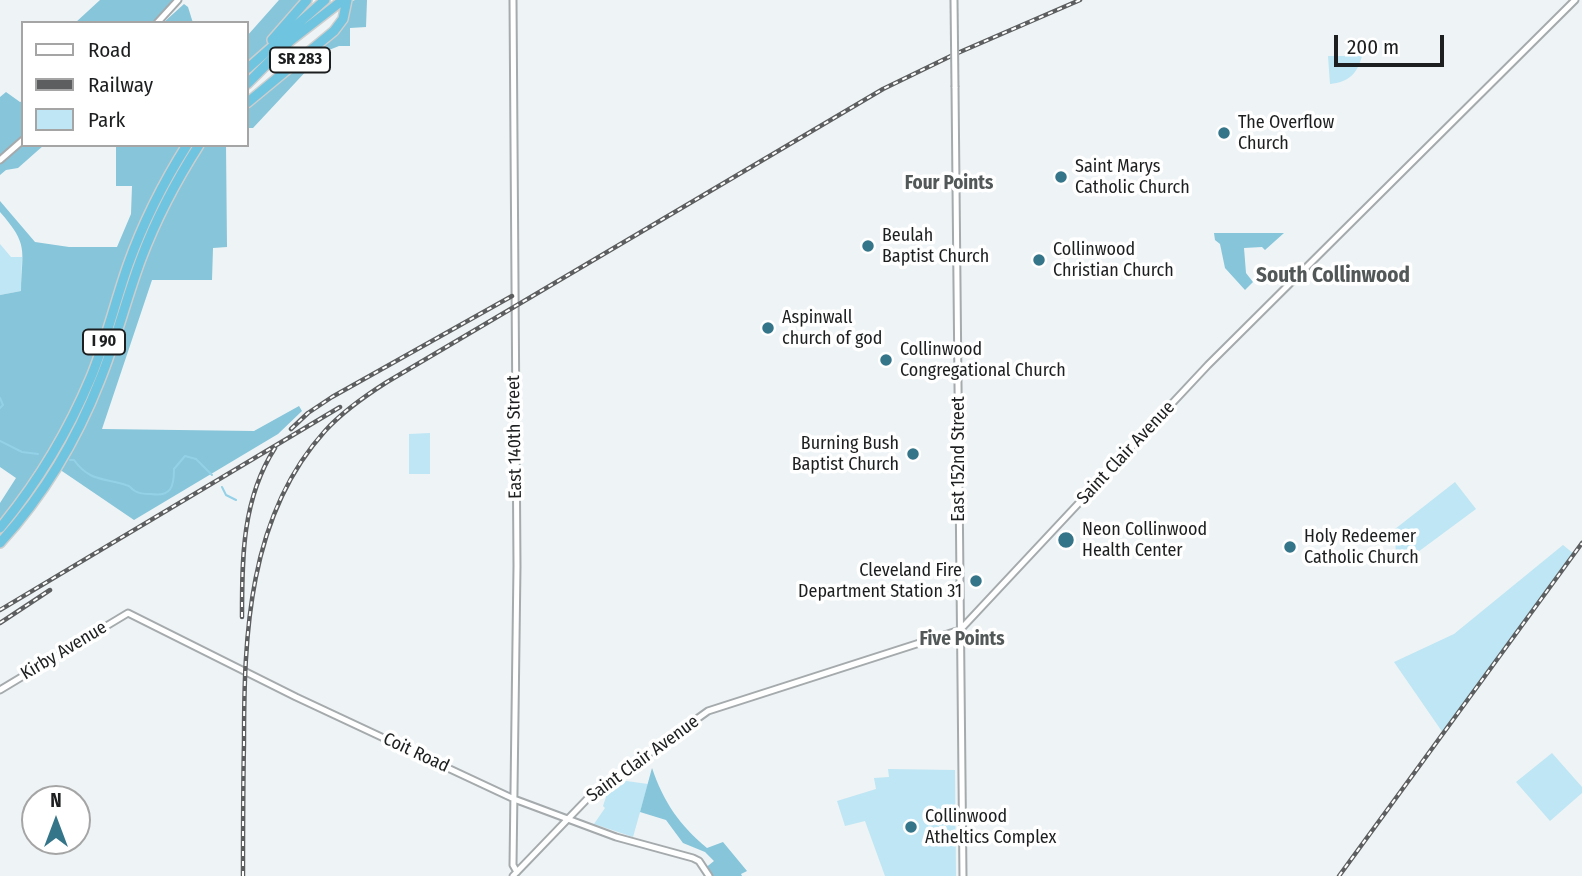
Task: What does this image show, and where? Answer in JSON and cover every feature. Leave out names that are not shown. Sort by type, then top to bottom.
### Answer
[{"type":"highway","name":"SR 283","points":[[255,60],[307,0]]},
{"type":"highway","points":[[248,68],[325,0]]},
{"type":"highway","name":"SR 283","points":[[248,102],[341,24],[346,11],[343,1]]},
{"type":"highway","points":[[248,83],[290,41],[343,1]]},
{"type":"highway","name":"I 90","points":[[0,528],[46,466],[79,405],[101,351],[135,246],[158,195],[186,147]]},
{"type":"highway","name":"I 90","points":[[0,543],[49,478],[92,400],[145,249],[160,214],[191,157],[199,147]]},
{"type":"street","points":[[159,21],[178,0]]},
{"type":"street","name":"East 140th Street","points":[[513,0],[517,566],[515,874]]},
{"type":"street","name":"East 152nd Street","points":[[954,0],[963,876]]},
{"type":"street","name":"Saint Clair Avenue","points":[[515,874],[591,795],[708,711],[960,630],[1208,365],[1575,0]]},
{"type":"street","points":[[0,160],[21,143]]},
{"type":"street","name":"Coit Road","points":[[128,613],[306,702],[514,799],[616,837],[693,858],[699,861],[709,876]]},
{"type":"street","name":"Kirby Avenue","points":[[0,690],[128,613]]},
{"type":"green space","points":[[1328,56],[1362,56],[1358,68],[1351,76],[1330,84]]},
{"type":"green space","points":[[0,244],[11,257],[22,257],[21,291],[0,295]]},
{"type":"green space","points":[[430,433],[430,474],[409,474],[409,434]]},
{"type":"green space","points":[[1455,482],[1476,509],[1399,566],[1396,562],[1395,529]]},
{"type":"green space","points":[[1563,545],[1574,554],[1443,733],[1394,662],[1454,634]]},
{"type":"green space","points":[[1552,753],[1582,787],[1582,793],[1550,821],[1516,782]]},
{"type":"green space","name":"Collinwood Atheltics Complex","points":[[888,769],[955,770],[956,876],[885,876],[865,821],[845,826],[837,801],[876,789],[874,778],[889,777]]},
{"type":"green space","points":[[619,780],[648,784],[633,837],[594,824],[605,808],[604,791]]},
{"type":"shaded area","points":[[100,0],[178,0],[159,21],[77,21]]},
{"type":"shaded area","points":[[279,0],[307,0],[248,68],[248,35]]},
{"type":"shaded area","points":[[367,0],[366,27],[350,28],[350,46],[339,46],[324,52],[253,128],[248,128],[248,102],[334,31],[347,3]]},
{"type":"shaded area","points":[[184,4],[188,7],[192,21],[165,21]]},
{"type":"shaded area","points":[[6,92],[21,102],[21,147],[42,147],[18,168],[6,170],[0,175],[0,97]]},
{"type":"shaded area","points":[[116,147],[186,147],[158,196],[79,405],[0,528],[0,503],[16,478],[0,467],[0,295],[21,291],[22,248],[16,232],[0,212],[0,201],[35,242],[69,247],[117,247],[131,214],[132,186],[116,186]]},
{"type":"shaded area","points":[[201,147],[226,147],[227,247],[213,248],[212,280],[152,280],[102,429],[254,431],[299,406],[302,411],[278,434],[134,520],[56,467],[92,400],[160,214]]},
{"type":"shaded area","points":[[1214,233],[1284,233],[1265,250],[1262,247],[1244,248],[1246,273],[1253,282],[1245,290],[1225,268],[1220,244],[1215,240]]},
{"type":"shaded area","points":[[652,768],[661,791],[681,822],[707,848],[723,842],[747,871],[741,874],[742,876],[709,876],[704,869],[714,861],[705,852],[683,843],[666,820],[640,812]]},
{"type":"waterway","points":[[0,398],[3,405],[0,408]]},
{"type":"waterway","points":[[0,441],[22,452],[38,454]]},
{"type":"waterway","points":[[70,460],[74,460],[91,475],[145,494],[158,495],[167,492],[172,486],[174,469],[185,456],[196,459],[212,475]]},
{"type":"waterway","points":[[222,487],[226,495],[236,500]]},
{"type":"railway","points":[[243,876],[244,702],[249,619],[256,578],[280,500],[299,464],[325,431],[354,404],[387,382],[883,89],[953,55],[1080,0]]},
{"type":"railway","points":[[291,429],[308,413],[332,397],[512,296]]},
{"type":"railway","points":[[0,610],[340,407]]},
{"type":"railway","points":[[242,617],[244,551],[250,508],[264,467],[275,448]]},
{"type":"railway","points":[[1339,876],[1582,543]]},
{"type":"railway","points":[[0,623],[50,590]]},
{"type":"place","name":"The Overflow Church","points":[[1224,133]]},
{"type":"place","name":"Saint Marys Catholic Church","points":[[1061,177]]},
{"type":"place","name":"Beulah Baptist Church","points":[[868,246]]},
{"type":"place","name":"Collinwood Christian Church","points":[[1039,260]]},
{"type":"place","name":"Aspinwall church of god","points":[[768,328]]},
{"type":"place","name":"Collinwood Congregational Church","points":[[886,360]]},
{"type":"place","name":"Burning Bush Baptist Church","points":[[913,454]]},
{"type":"place","name":"Neon Collinwood Health Center","points":[[1066,540]]},
{"type":"place","name":"Holy Redeemer Catholic Church","points":[[1290,547]]},
{"type":"place","name":"Cleveland Fire Department Station 31","points":[[976,581]]},
{"type":"place","name":"Collinwood Atheltics Complex","points":[[911,827]]},
{"type":"district","name":"Four Points","points":[[949,184]]},
{"type":"district","name":"South Collinwood","points":[[1333,276]]},
{"type":"district","name":"Five Points","points":[[962,640]]}]
